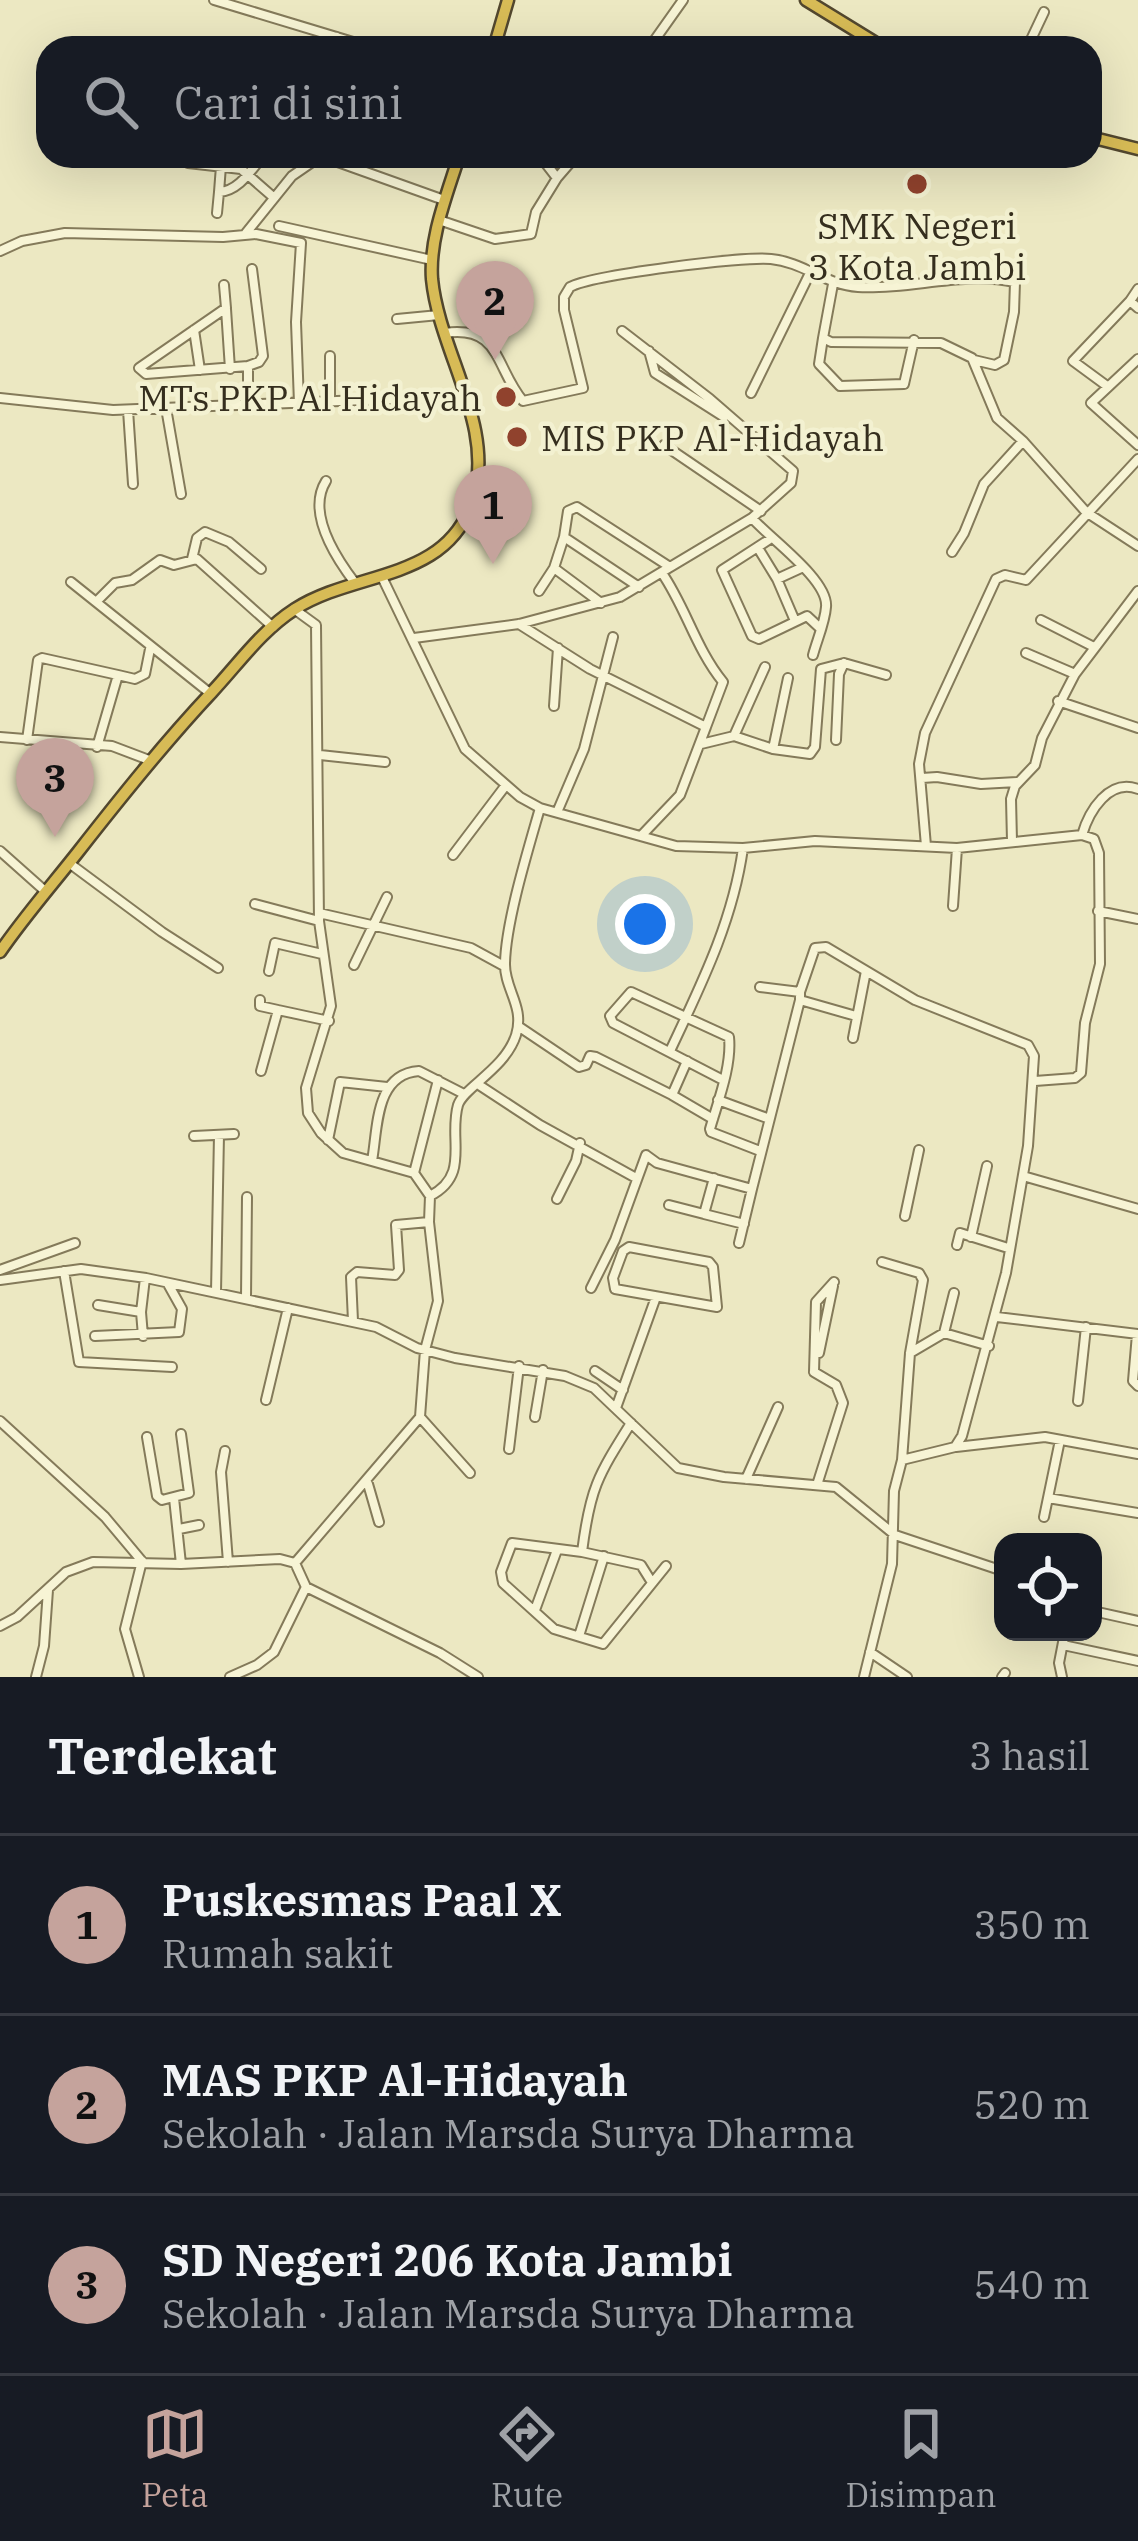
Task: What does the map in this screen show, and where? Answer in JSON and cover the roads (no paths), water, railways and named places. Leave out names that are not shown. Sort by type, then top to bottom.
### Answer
[{"type":"highway","points":[[498,36],[508,0]]},
{"type":"highway","points":[[806,0],[864,36]]},
{"type":"highway","points":[[1102,140],[1138,149]]},
{"type":"highway","points":[[0,952],[149,760],[272,627],[294,609],[425,560],[443,548],[466,518],[478,462],[439,315],[432,260],[456,168]]},
{"type":"street","points":[[214,0],[334,36]]},
{"type":"street","points":[[658,36],[683,0]]},
{"type":"street","points":[[1033,36],[1044,12]]},
{"type":"street","points":[[217,214],[221,168]]},
{"type":"street","points":[[239,168],[272,196]]},
{"type":"street","points":[[219,192],[235,188],[252,168]]},
{"type":"street","points":[[246,233],[272,196],[300,168]]},
{"type":"street","points":[[359,168],[446,201]]},
{"type":"street","points":[[549,168],[557,178]]},
{"type":"street","points":[[439,220],[495,238],[526,237],[534,229],[536,212],[566,168]]},
{"type":"street","points":[[279,226],[432,260]]},
{"type":"street","points":[[0,251],[65,232],[223,237],[246,233],[303,246],[296,322],[299,403]]},
{"type":"street","points":[[445,333],[465,331],[488,342],[523,401],[583,388],[563,297],[577,283],[762,258],[779,260],[832,284],[880,287],[964,277],[1016,285],[1004,361],[995,365],[945,344],[831,342],[823,338]]},
{"type":"street","points":[[226,308],[139,368],[146,374],[230,369],[260,362],[252,269]]},
{"type":"street","points":[[751,393],[811,273]]},
{"type":"street","points":[[832,284],[819,364],[840,386],[904,384],[914,340]]},
{"type":"street","points":[[224,285],[230,369]]},
{"type":"street","points":[[1107,386],[1073,361],[1134,304],[1138,289]]},
{"type":"street","points":[[397,319],[439,315]]},
{"type":"street","points":[[194,330],[200,370]]},
{"type":"street","points":[[414,638],[519,624],[602,604],[640,588],[752,518],[791,483],[793,471],[622,331]]},
{"type":"street","points":[[330,356],[330,403]]},
{"type":"street","points":[[1138,359],[1092,405],[1138,445]]},
{"type":"street","points":[[974,360],[991,412],[1024,441],[1086,512],[1138,546]]},
{"type":"street","points":[[248,366],[248,404]]},
{"type":"street","points":[[0,398],[128,410],[464,396]]},
{"type":"street","points":[[166,408],[181,494]]},
{"type":"street","points":[[128,410],[133,484]]},
{"type":"street","points":[[952,552],[984,484],[1024,441]]},
{"type":"street","points":[[664,445],[760,511]]},
{"type":"street","points":[[926,846],[920,764],[925,733],[996,579],[1005,574],[1026,580],[1138,459]]},
{"type":"street","points":[[326,482],[320,491],[328,545],[356,585]]},
{"type":"street","points":[[539,591],[554,568],[568,511],[578,507],[666,570],[702,654],[723,682],[680,795],[640,837]]},
{"type":"street","points":[[752,518],[825,595],[813,655]]},
{"type":"street","points":[[191,559],[196,538],[206,532],[229,542],[261,569]]},
{"type":"street","points":[[564,537],[640,588]]},
{"type":"street","points":[[770,539],[722,572],[752,636],[759,639],[826,606]]},
{"type":"street","points":[[758,548],[795,621]]},
{"type":"street","points":[[96,602],[115,583],[132,580],[160,560],[174,565],[191,559],[201,562],[272,627]]},
{"type":"street","points":[[554,568],[602,604]]},
{"type":"street","points":[[777,579],[802,568]]},
{"type":"street","points":[[382,577],[465,749],[540,808],[676,847],[743,848],[815,841],[957,848],[1082,836],[1097,844],[1100,964],[1085,1023],[1079,1077],[1035,1081]]},
{"type":"street","points":[[70,582],[211,694]]},
{"type":"street","points":[[1012,841],[1011,799],[1017,782],[1035,765],[1058,701],[1075,674],[1134,603],[1138,591]]},
{"type":"street","points":[[294,609],[316,625],[319,917],[331,990],[328,1021],[310,1073],[306,1102],[313,1122],[351,1158],[414,1173],[430,1196],[438,1301],[425,1350],[420,1417],[295,1563]]},
{"type":"street","points":[[807,616],[820,629]]},
{"type":"street","points":[[1042,620],[1094,647]]},
{"type":"street","points":[[519,624],[602,674],[706,727]]},
{"type":"street","points":[[558,810],[584,748],[613,637]]},
{"type":"street","points":[[27,740],[40,659],[135,679],[145,674],[151,647]]},
{"type":"street","points":[[554,706],[558,648]]},
{"type":"street","points":[[1025,653],[1075,674]]},
{"type":"street","points":[[700,745],[734,736],[772,749],[813,752],[821,669],[844,663],[886,676]]},
{"type":"street","points":[[836,740],[839,674],[844,663]]},
{"type":"street","points":[[734,736],[765,667]]},
{"type":"street","points":[[97,746],[118,675]]},
{"type":"street","points":[[772,749],[788,678]]},
{"type":"street","points":[[1058,701],[1138,728]]},
{"type":"street","points":[[0,737],[112,746],[149,760]]},
{"type":"street","points":[[320,755],[385,762]]},
{"type":"street","points":[[922,778],[1017,782]]},
{"type":"street","points":[[453,855],[506,785]]},
{"type":"street","points":[[1082,836],[1087,819],[1111,790],[1126,785],[1138,789]]},
{"type":"street","points":[[430,1196],[440,1191],[458,1162],[456,1120],[464,1094],[479,1085],[511,1048],[518,1025],[518,1002],[504,966],[540,808]]},
{"type":"street","points":[[670,1051],[704,981],[737,888],[743,848]]},
{"type":"street","points":[[953,905],[957,848]]},
{"type":"street","points":[[0,851],[45,891]]},
{"type":"street","points":[[69,862],[218,968]]},
{"type":"street","points":[[354,965],[387,897]]},
{"type":"street","points":[[255,904],[471,948],[504,966]]},
{"type":"street","points":[[1098,911],[1138,920]]},
{"type":"street","points":[[268,971],[275,943],[322,954]]},
{"type":"street","points":[[739,1244],[809,957],[820,946],[915,1000],[1028,1045],[1034,1056],[1035,1081],[997,1317],[955,1447]]},
{"type":"street","points":[[854,1038],[866,971]]},
{"type":"street","points":[[760,986],[856,1016]]},
{"type":"street","points":[[723,1080],[613,1023],[610,1016],[631,992],[729,1037],[723,1080],[712,1120],[713,1134],[760,1151]]},
{"type":"street","points":[[260,1000],[260,1006],[328,1021]]},
{"type":"street","points":[[261,1072],[278,1010]]},
{"type":"street","points":[[518,1025],[579,1066],[586,1065],[590,1056],[596,1057],[712,1120]]},
{"type":"street","points":[[672,1095],[687,1061]]},
{"type":"street","points":[[328,1140],[340,1082],[386,1087],[412,1070],[464,1094]]},
{"type":"street","points":[[414,1173],[438,1080]]},
{"type":"street","points":[[479,1085],[636,1178]]},
{"type":"street","points":[[372,1162],[386,1087]]},
{"type":"street","points":[[718,1100],[767,1118]]},
{"type":"street","points":[[194,1136],[234,1134]]},
{"type":"street","points":[[216,1292],[219,1135]]},
{"type":"street","points":[[557,1199],[580,1143]]},
{"type":"street","points":[[905,1216],[919,1150]]},
{"type":"street","points":[[592,1288],[646,1155],[657,1163],[752,1190]]},
{"type":"street","points":[[971,1237],[987,1166]]},
{"type":"street","points":[[1022,1176],[1138,1209]]},
{"type":"street","points":[[704,1214],[714,1178]]},
{"type":"street","points":[[246,1298],[247,1197]]},
{"type":"street","points":[[669,1205],[744,1225]]},
{"type":"street","points":[[353,1321],[351,1277],[357,1272],[395,1275],[399,1270],[396,1225],[429,1222]]},
{"type":"street","points":[[957,1245],[960,1233],[1008,1249]]},
{"type":"street","points":[[614,1240],[626,1247],[712,1264],[718,1302],[714,1309],[615,1289],[613,1278],[626,1247]]},
{"type":"street","points":[[0,1270],[75,1243]]},
{"type":"street","points":[[864,1677],[892,1564],[894,1491],[902,1460],[910,1352],[922,1276],[882,1262]]},
{"type":"street","points":[[0,1280],[98,1270],[353,1321],[425,1350],[543,1370],[595,1388],[678,1468],[836,1487],[895,1535],[994,1568]]},
{"type":"street","points":[[64,1271],[80,1362],[172,1367]]},
{"type":"street","points":[[143,1336],[145,1278]]},
{"type":"street","points":[[95,1336],[176,1334],[182,1309],[167,1282]]},
{"type":"street","points":[[834,1282],[820,1350],[814,1372],[816,1303],[834,1282]]},
{"type":"street","points":[[944,1333],[954,1294]]},
{"type":"street","points":[[616,1408],[656,1297]]},
{"type":"street","points":[[98,1305],[141,1312]]},
{"type":"street","points":[[266,1400],[288,1307]]},
{"type":"street","points":[[997,1317],[1137,1334],[1133,1381],[1138,1386]]},
{"type":"street","points":[[1078,1401],[1086,1327]]},
{"type":"street","points":[[910,1352],[944,1333],[988,1346]]},
{"type":"street","points":[[509,1449],[518,1366]]},
{"type":"street","points":[[535,1417],[543,1370]]},
{"type":"street","points":[[595,1371],[623,1390]]},
{"type":"street","points":[[814,1372],[836,1384],[843,1403],[817,1485]]},
{"type":"street","points":[[746,1479],[778,1407]]},
{"type":"street","points":[[420,1417],[470,1473]]},
{"type":"street","points":[[0,1421],[94,1505],[142,1561]]},
{"type":"street","points":[[582,1552],[596,1478],[631,1423]]},
{"type":"street","points":[[147,1437],[159,1499],[174,1498],[189,1493],[181,1434]]},
{"type":"street","points":[[902,1460],[1015,1438],[1060,1440],[1138,1454]]},
{"type":"street","points":[[1044,1517],[1060,1440]]},
{"type":"street","points":[[225,1451],[221,1472],[228,1562]]},
{"type":"street","points":[[368,1482],[379,1522]]},
{"type":"street","points":[[174,1498],[182,1564]]},
{"type":"street","points":[[1048,1498],[1138,1513]]},
{"type":"street","points":[[179,1529],[199,1526]]},
{"type":"street","points":[[651,1581],[641,1564],[516,1542],[508,1548],[501,1580],[554,1629],[608,1642],[666,1566]]},
{"type":"street","points":[[534,1612],[557,1550]]},
{"type":"street","points":[[579,1636],[604,1556]]},
{"type":"street","points":[[0,1626],[76,1566],[280,1559],[295,1563]]},
{"type":"street","points":[[139,1677],[125,1629],[142,1561]]},
{"type":"street","points":[[295,1563],[306,1587],[440,1653],[478,1677]]},
{"type":"street","points":[[230,1677],[274,1652],[306,1587]]},
{"type":"street","points":[[36,1677],[44,1646],[48,1590]]},
{"type":"street","points":[[1102,1613],[1138,1621]]},
{"type":"street","points":[[1062,1677],[1064,1641]]},
{"type":"street","points":[[1063,1645],[1138,1661]]},
{"type":"street","points":[[870,1652],[907,1677]]},
{"type":"place","name":"SMK Negeri 3 Kota Jambi","points":[[917,184]]},
{"type":"place","name":"MAS PKP Al-Hidayah","points":[[495,360]]},
{"type":"place","name":"MTs PKP Al Hidayah","points":[[506,397]]},
{"type":"place","name":"MIS PKP Al-Hidayah","points":[[517,437]]},
{"type":"place","name":"Puskesmas Paal X","points":[[493,564]]},
{"type":"place","name":"SD Negeri 206 Kota Jambi","points":[[55,837]]}]
